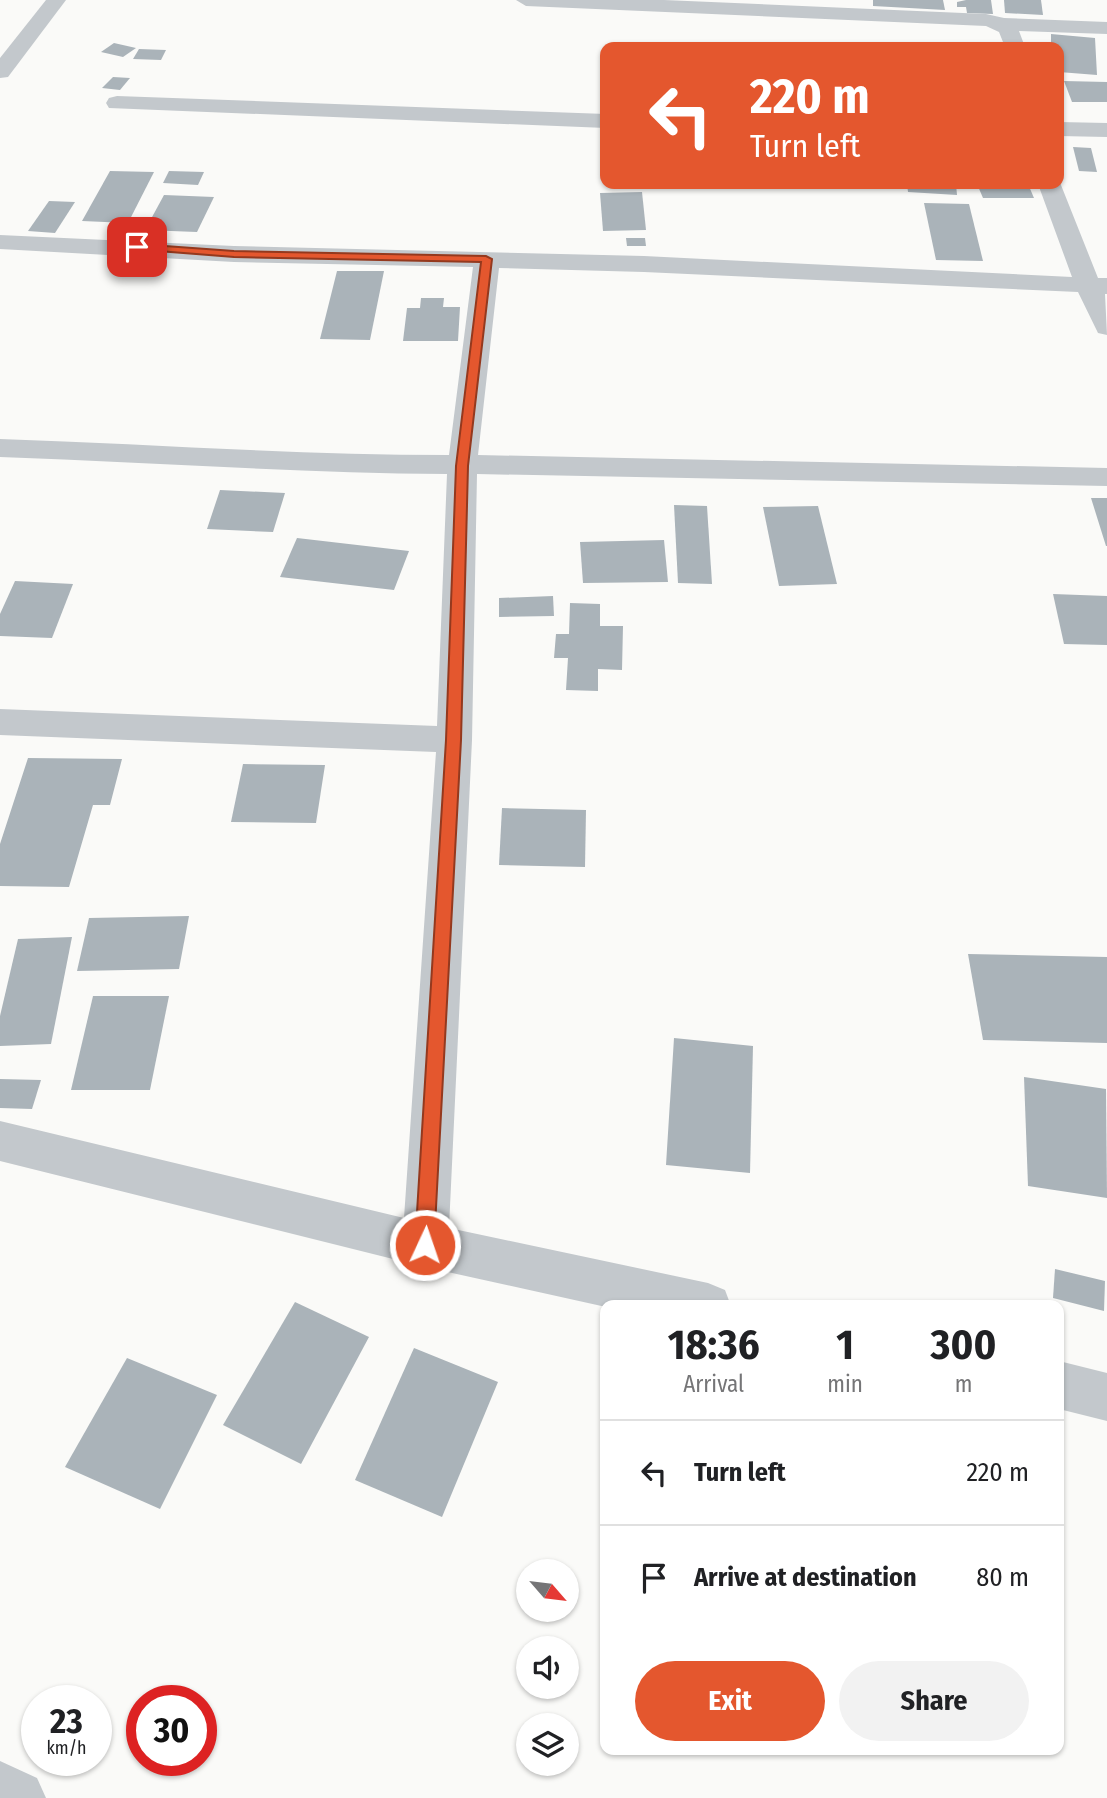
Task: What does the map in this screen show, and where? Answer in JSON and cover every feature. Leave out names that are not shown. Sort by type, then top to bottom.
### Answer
[{"type":"street","points":[[0,72],[56,0]]},
{"type":"street","points":[[526,0],[986,20],[1004,24],[1107,28]]},
{"type":"street","points":[[1004,24],[1010,30],[1014,42]]},
{"type":"street","points":[[117,103],[600,121]]},
{"type":"street","points":[[1064,129],[1107,131]]},
{"type":"street","points":[[1052,189],[1097,286],[1107,327]]},
{"type":"street","points":[[0,242],[113,245],[234,254],[486,259],[1097,286]]},
{"type":"street","points":[[425,1245],[454,740],[462,466],[486,259]]},
{"type":"street","points":[[0,448],[196,454],[357,464],[594,465],[1107,477]]},
{"type":"street","points":[[0,722],[454,740]]},
{"type":"street","points":[[0,1140],[425,1245],[680,1300]]},
{"type":"street","points":[[1064,1386],[1107,1397]]},
{"type":"street","points":[[0,1789],[17,1798]]},
{"type":"building","points":[[873,0],[943,0],[945,10],[873,6]]},
{"type":"building","points":[[991,0],[993,14],[967,13],[966,7],[957,7],[957,2]]},
{"type":"building","points":[[1004,0],[1041,0],[1043,15],[1005,13]]},
{"type":"building","points":[[1051,34],[1095,38],[1097,75],[1064,72],[1064,42],[1051,42]]},
{"type":"building","points":[[114,43],[136,48],[123,57],[101,52]]},
{"type":"building","points":[[139,49],[166,50],[161,60],[133,59]]},
{"type":"building","points":[[113,77],[130,78],[120,90],[102,88]]},
{"type":"building","points":[[1064,81],[1107,82],[1107,102],[1072,102]]},
{"type":"building","points":[[1073,147],[1091,148],[1097,172],[1079,171]]},
{"type":"building","points":[[110,171],[154,172],[128,223],[82,221]]},
{"type":"building","points":[[169,171],[204,172],[198,185],[163,183]]},
{"type":"building","points":[[908,189],[956,189],[957,195],[908,192]]},
{"type":"building","points":[[979,189],[1030,189],[1034,198],[983,198]]},
{"type":"building","points":[[642,192],[646,230],[603,231],[600,193]]},
{"type":"building","points":[[164,195],[214,197],[197,232],[145,230]]},
{"type":"building","points":[[49,201],[75,202],[55,233],[28,231]]},
{"type":"building","points":[[924,203],[969,204],[983,261],[936,260]]},
{"type":"building","points":[[626,238],[645,238],[646,246],[627,246]]},
{"type":"building","points":[[337,271],[384,271],[370,340],[320,339]]},
{"type":"building","points":[[421,298],[444,298],[443,307],[460,307],[458,341],[403,341],[407,308],[420,308]]},
{"type":"building","points":[[220,490],[285,493],[273,532],[207,529]]},
{"type":"building","points":[[1091,498],[1107,498],[1107,546],[1106,546]]},
{"type":"building","points":[[674,505],[707,506],[712,584],[678,583]]},
{"type":"building","points":[[818,506],[837,584],[779,586],[763,507]]},
{"type":"building","points":[[297,538],[409,551],[394,590],[280,577]]},
{"type":"building","points":[[664,540],[668,582],[583,583],[580,542]]},
{"type":"building","points":[[15,581],[73,584],[52,638],[0,636],[0,614]]},
{"type":"building","points":[[1053,594],[1107,596],[1107,645],[1064,644]]},
{"type":"building","points":[[553,596],[554,616],[499,617],[499,598]]},
{"type":"building","points":[[570,603],[600,604],[600,626],[623,626],[622,670],[598,669],[598,691],[566,690],[568,658],[554,658],[556,634],[569,634]]},
{"type":"building","points":[[28,758],[122,759],[110,805],[93,805],[69,887],[0,886],[0,844]]},
{"type":"building","points":[[243,764],[325,765],[316,823],[231,822]]},
{"type":"building","points":[[502,808],[586,810],[585,867],[499,865]]},
{"type":"building","points":[[189,916],[179,969],[77,971],[89,918]]},
{"type":"building","points":[[72,937],[51,1044],[0,1046],[0,1016],[18,939]]},
{"type":"building","points":[[968,954],[1107,957],[1107,1043],[983,1040]]},
{"type":"building","points":[[93,996],[169,996],[150,1090],[71,1090]]},
{"type":"building","points":[[674,1038],[753,1046],[750,1173],[666,1165]]},
{"type":"building","points":[[1024,1077],[1106,1089],[1107,1198],[1028,1186]]},
{"type":"building","points":[[0,1079],[41,1080],[32,1109],[0,1108]]},
{"type":"building","points":[[1055,1269],[1105,1281],[1104,1311],[1053,1298]]},
{"type":"building","points":[[295,1302],[369,1337],[301,1464],[223,1425]]},
{"type":"building","points":[[414,1348],[498,1382],[442,1517],[355,1480]]},
{"type":"building","points":[[127,1358],[217,1395],[160,1509],[65,1467]]},
{"type":"route","points":[[137,247],[234,254],[486,259],[462,466],[454,740],[425,1245]]}]
